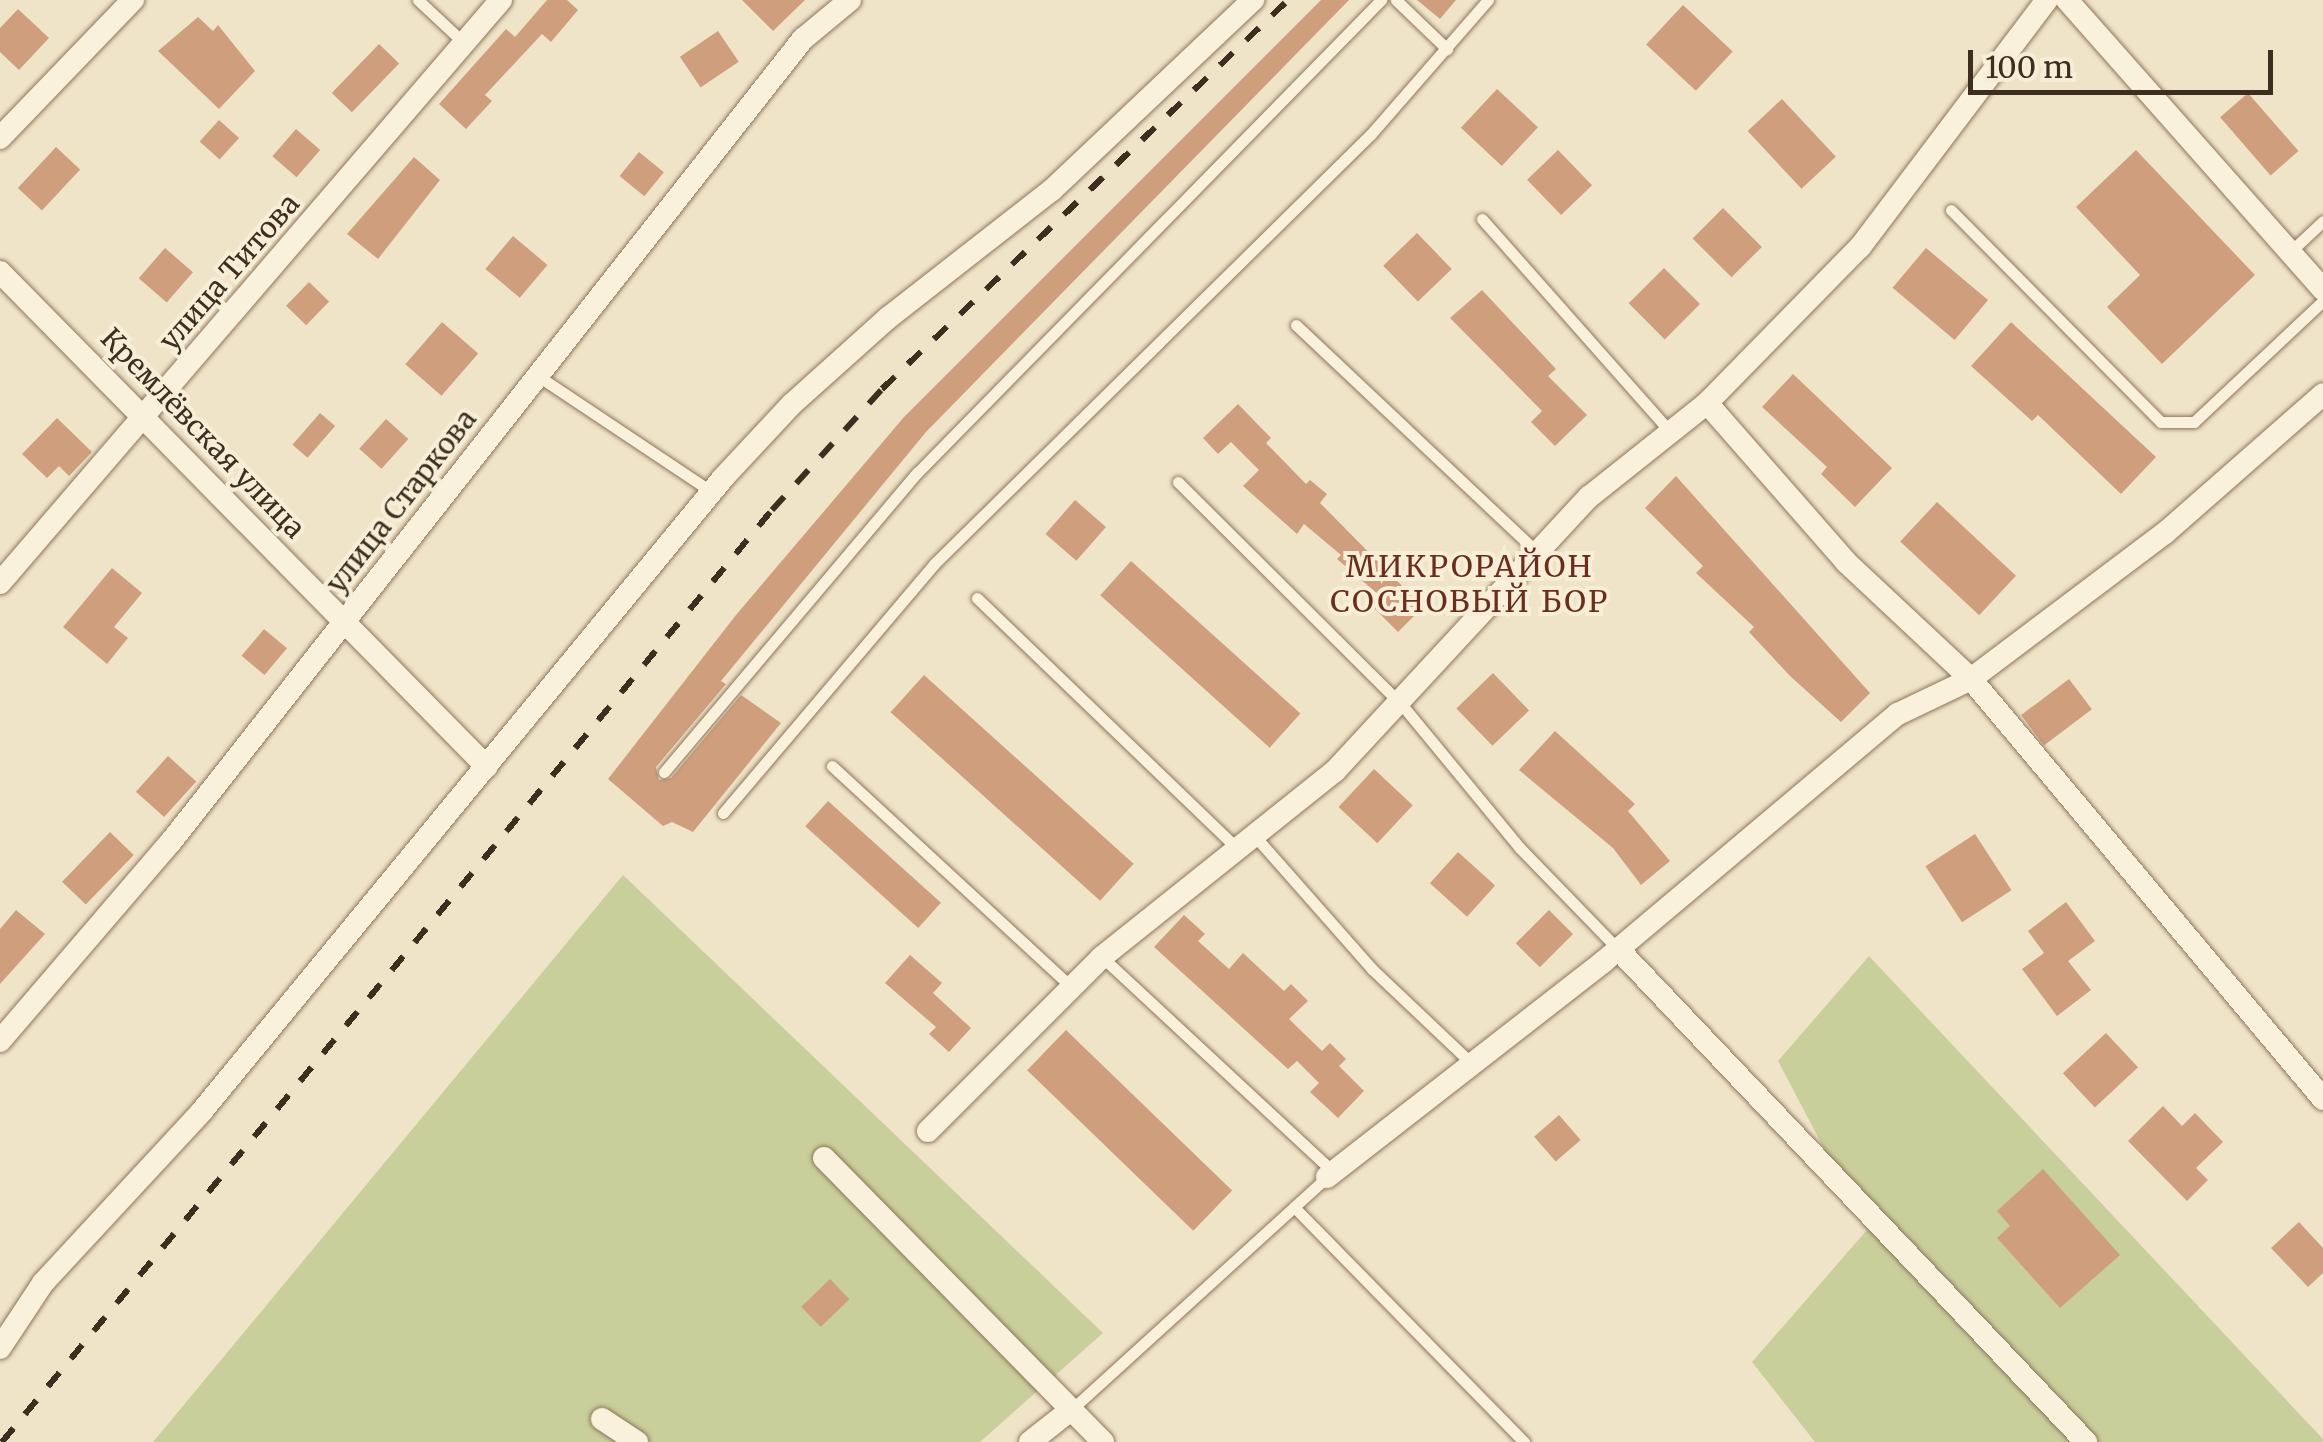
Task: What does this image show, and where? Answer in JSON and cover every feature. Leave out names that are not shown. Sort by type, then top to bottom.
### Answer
[{"type":"street","points":[[0,138],[134,0]]},
{"type":"street","name":"улица Титова","points":[[0,582],[501,0]]},
{"type":"street","name":"улица Старкова","points":[[0,1041],[170,843],[803,40],[850,0]]},
{"type":"street","points":[[0,1348],[43,1282],[202,1111],[712,492],[806,392],[1052,190],[1254,0]]},
{"type":"street","points":[[928,1131],[1102,957],[1243,839],[1335,771],[1402,705],[1589,497],[1668,430],[1706,404],[1860,247],[2047,0]]},
{"type":"street","points":[[2067,0],[2323,289]]},
{"type":"street","name":"Кремлёвская улица","points":[[0,272],[146,415],[487,766]]},
{"type":"street","points":[[1330,1174],[1618,949],[1898,714],[1971,679],[2165,532],[2323,394]]},
{"type":"street","points":[[1706,404],[1846,562],[1971,679],[2323,1099]]},
{"type":"street","points":[[1618,949],[2086,1442]]},
{"type":"street","points":[[824,1158],[1103,1442]]},
{"type":"street","points":[[1030,1442],[1072,1409]]},
{"type":"street","points":[[602,1420],[637,1442]]},
{"type":"lane","points":[[418,0],[464,43]]},
{"type":"lane","points":[[664,772],[917,474],[1382,0]]},
{"type":"lane","points":[[1396,0],[1446,49]]},
{"type":"lane","points":[[722,813],[934,564],[1371,134],[1488,0]]},
{"type":"lane","points":[[1951,210],[2161,422],[2194,422],[2323,301]]},
{"type":"lane","points":[[1482,220],[1668,430]]},
{"type":"lane","points":[[2290,252],[2323,221]]},
{"type":"lane","points":[[1296,325],[1540,555]]},
{"type":"lane","points":[[538,376],[712,492]]},
{"type":"lane","points":[[1178,482],[1402,705],[1520,848],[1618,949]]},
{"type":"lane","points":[[977,598],[1243,839],[1471,1063]]},
{"type":"lane","points":[[832,766],[1070,986]]},
{"type":"lane","points":[[1072,1409],[1330,1174],[1102,957]]},
{"type":"lane","points":[[1294,1207],[1524,1442]]},
{"type":"green space","points":[[623,875],[1103,1333],[980,1442],[153,1442]]},
{"type":"green space","points":[[1869,956],[2323,1442],[1815,1442],[1752,1362],[1867,1230],[1778,1061]]},
{"type":"building","points":[[547,0],[567,0],[578,10],[551,42],[542,34],[485,95],[492,101],[466,129],[439,104],[506,29],[515,37]]},
{"type":"building","points":[[742,0],[805,0],[773,31]]},
{"type":"building","points":[[1321,0],[1349,0],[926,432],[721,681],[726,684],[656,767],[659,780],[671,778],[741,695],[781,723],[693,832],[672,822],[663,826],[608,779],[736,615],[904,417]]},
{"type":"building","points":[[1417,0],[1456,0],[1440,19]]},
{"type":"building","points":[[1683,5],[1733,51],[1696,91],[1646,44]]},
{"type":"building","points":[[18,9],[49,38],[19,70],[0,52],[0,28]]},
{"type":"building","points":[[198,17],[213,31],[218,25],[255,71],[219,109],[158,51]]},
{"type":"building","points":[[718,31],[739,62],[701,87],[680,57]]},
{"type":"building","points":[[379,44],[399,63],[352,112],[332,93]]},
{"type":"building","points":[[1497,89],[1538,127],[1502,166],[1461,128]]},
{"type":"building","points":[[2248,93],[2299,151],[2271,175],[2220,117]]},
{"type":"building","points":[[1782,99],[1836,157],[1802,189],[1748,131]]},
{"type":"building","points":[[219,120],[239,138],[220,160],[200,142]]},
{"type":"building","points":[[296,129],[320,150],[297,177],[272,156]]},
{"type":"building","points":[[56,147],[80,170],[42,210],[18,188]]},
{"type":"building","points":[[1558,150],[1592,185],[1561,215],[1527,180]]},
{"type":"building","points":[[2136,150],[2255,275],[2162,364],[2107,307],[2140,275],[2076,207]]},
{"type":"building","points":[[639,152],[664,172],[644,196],[619,176]]},
{"type":"building","points":[[414,157],[440,180],[378,259],[347,234]]},
{"type":"building","points":[[1723,208],[1762,247],[1731,277],[1693,238]]},
{"type":"building","points":[[1417,233],[1452,269],[1418,302],[1383,266]]},
{"type":"building","points":[[513,236],[547,265],[520,298],[485,269]]},
{"type":"building","points":[[165,248],[193,272],[167,302],[139,278]]},
{"type":"building","points":[[1926,248],[1988,300],[1955,340],[1893,288]]},
{"type":"building","points":[[1664,268],[1700,304],[1665,339],[1629,303]]},
{"type":"building","points":[[309,282],[329,301],[306,325],[286,306]]},
{"type":"building","points":[[1482,290],[1556,369],[1548,376],[1587,415],[1555,446],[1531,422],[1542,411],[1450,318]]},
{"type":"building","points":[[442,322],[478,353],[441,396],[405,364]]},
{"type":"building","points":[[2011,322],[2156,457],[2121,494],[2038,415],[2032,421],[1971,366]]},
{"type":"building","points":[[1793,374],[1892,468],[1855,507],[1821,474],[1827,467],[1762,407]]},
{"type":"building","points":[[1238,404],[1271,438],[1266,443],[1306,484],[1310,480],[1327,494],[1320,503],[1423,607],[1398,632],[1371,605],[1380,596],[1337,559],[1341,555],[1304,524],[1297,534],[1243,486],[1259,470],[1231,442],[1218,454],[1203,438]]},
{"type":"building","points":[[320,413],[335,426],[308,458],[292,445]]},
{"type":"building","points":[[57,418],[92,452],[69,476],[59,466],[47,478],[22,454]]},
{"type":"building","points":[[386,419],[408,439],[382,469],[359,449]]},
{"type":"building","points":[[1676,476],[1870,693],[1841,722],[1749,632],[1754,627],[1696,573],[1703,566],[1645,508]]},
{"type":"building","points":[[1075,500],[1106,527],[1076,561],[1045,534]]},
{"type":"building","points":[[1937,502],[2016,576],[1979,615],[1900,541]]},
{"type":"building","points":[[1131,561],[1300,714],[1270,748],[1100,595]]},
{"type":"building","points":[[112,568],[142,593],[114,627],[128,638],[107,664],[63,627]]},
{"type":"building","points":[[264,629],[287,648],[264,675],[242,656]]},
{"type":"building","points":[[1493,673],[1529,710],[1492,746],[1456,708]]},
{"type":"building","points":[[924,675],[1134,864],[1100,901],[891,712]]},
{"type":"building","points":[[2069,679],[2092,709],[2044,745],[2021,715]]},
{"type":"building","points":[[1555,731],[1635,804],[1628,811],[1670,861],[1641,885],[1613,848],[1519,770]]},
{"type":"building","points":[[168,756],[196,781],[164,817],[136,792]]},
{"type":"building","points":[[1374,769],[1413,805],[1377,843],[1339,807]]},
{"type":"building","points":[[828,801],[941,903],[918,928],[805,826]]},
{"type":"building","points":[[110,832],[134,855],[86,905],[62,882]]},
{"type":"building","points":[[1975,834],[2011,890],[1962,922],[1926,866]]},
{"type":"building","points":[[1458,852],[1495,885],[1467,917],[1430,883]]},
{"type":"building","points":[[2066,902],[2095,941],[2068,961],[2091,990],[2057,1016],[2022,969],[2044,953],[2028,931]]},
{"type":"building","points":[[16,910],[45,934],[0,984],[0,929]]},
{"type":"building","points":[[1549,910],[1573,934],[1540,967],[1516,943]]},
{"type":"building","points":[[1184,915],[1205,934],[1198,941],[1229,969],[1243,953],[1284,991],[1291,984],[1308,1001],[1289,1019],[1322,1051],[1330,1043],[1346,1059],[1339,1066],[1364,1091],[1338,1118],[1310,1092],[1319,1083],[1297,1061],[1288,1069],[1154,947]]},
{"type":"building","points":[[910,955],[942,983],[933,993],[971,1028],[949,1052],[929,1034],[936,1027],[885,983]]},
{"type":"building","points":[[1066,1030],[1232,1190],[1193,1231],[1027,1070]]},
{"type":"building","points":[[2106,1033],[2138,1067],[2095,1108],[2063,1073]]},
{"type":"building","points":[[2163,1106],[2182,1126],[2195,1113],[2223,1142],[2196,1168],[2208,1180],[2187,1201],[2128,1141]]},
{"type":"building","points":[[1559,1115],[1581,1140],[1556,1162],[1534,1137]]},
{"type":"building","points":[[2043,1169],[2120,1255],[2060,1308],[1997,1238],[2010,1226],[1997,1211]]},
{"type":"building","points":[[2299,1222],[2323,1248],[2323,1273],[2308,1287],[2271,1248]]},
{"type":"building","points":[[830,1279],[849,1299],[821,1327],[801,1307]]},
{"type":"railway","points":[[2,1442],[772,510],[882,389],[1288,0]]},
{"type":"district","name":"МИКРОРАЙОН СОСНОВЫЙ БОР","points":[[1470,583]]}]
